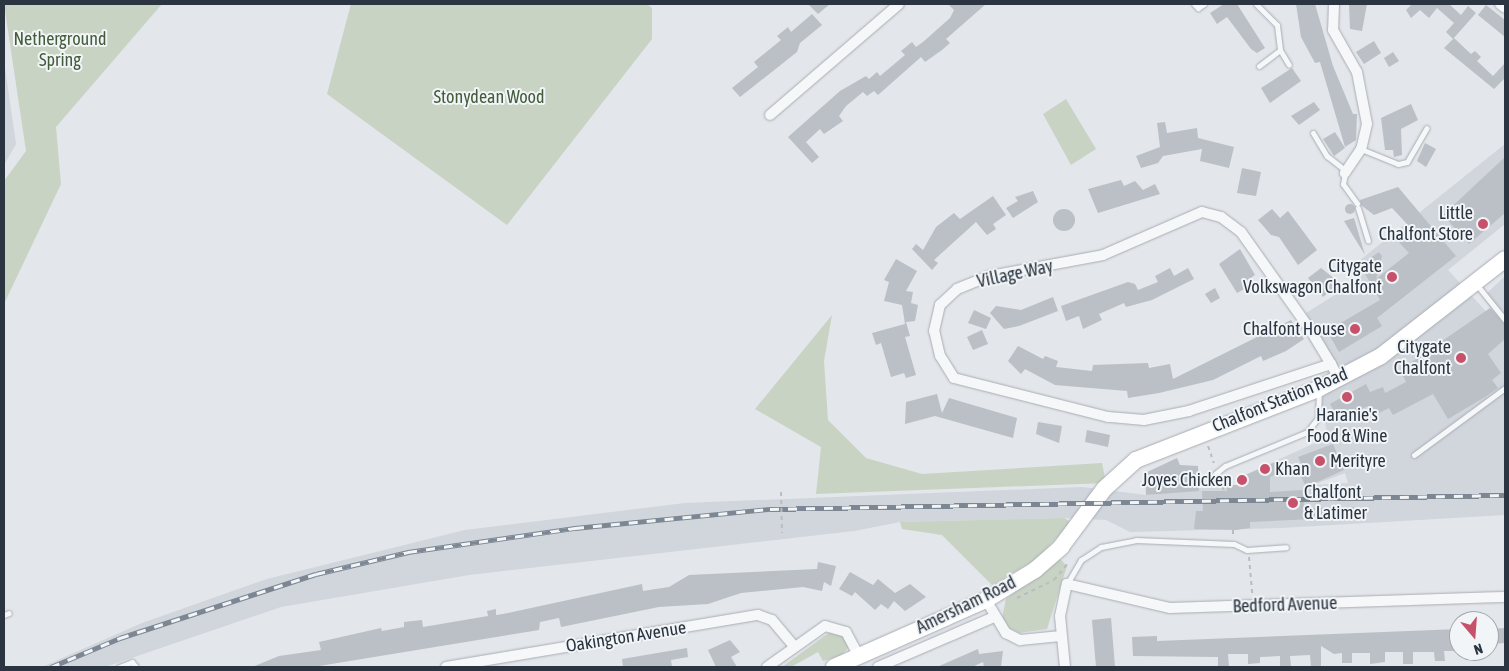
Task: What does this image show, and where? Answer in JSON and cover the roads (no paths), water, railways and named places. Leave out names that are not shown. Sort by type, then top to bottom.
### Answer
[{"type":"main road","name":"Chalfont Station Road","points":[[1081,521],[1104,489],[1136,460],[1318,389],[1339,379],[1410,338],[1477,285],[1505,259]]},
{"type":"main road","name":"Amersham Road","points":[[834,667],[986,600],[1035,570],[1081,521]]},
{"type":"street","points":[[770,116],[898,4]]},
{"type":"street","points":[[1334,4],[1333,30],[1357,72],[1367,124],[1362,149],[1346,172]]},
{"type":"street","points":[[1500,4],[1505,8]]},
{"type":"street","name":"Village Way","points":[[1331,364],[1189,411],[1135,419],[1053,404],[954,378],[940,356],[934,331],[940,305],[957,289],[990,276],[1103,255],[1202,212],[1222,218],[1241,232],[1331,364],[1339,379]]},
{"type":"street","points":[[1064,667],[1060,616],[1067,584]]},
{"type":"street","name":"Bedford Avenue","points":[[1067,584],[1170,608],[1505,597]]},
{"type":"street","points":[[986,600],[994,617],[1006,633],[1020,640],[1061,636]]},
{"type":"street","name":"Oakington Avenue","points":[[446,667],[496,663],[758,615],[772,620],[794,646]]},
{"type":"street","name":"Amersham Road","points":[[878,667],[994,617]]},
{"type":"street","points":[[767,667],[794,646],[825,626],[837,626],[846,632],[858,655]]},
{"type":"lane","points":[[1194,4],[1198,8],[1204,4]]},
{"type":"lane","points":[[1256,4],[1277,25],[1280,50],[1290,65]]},
{"type":"lane","points":[[1259,66],[1280,50]]},
{"type":"lane","points":[[1362,149],[1398,164],[1407,162],[1427,128]]},
{"type":"lane","points":[[1313,133],[1327,156],[1346,172],[1342,184],[1357,205],[1368,240]]},
{"type":"lane","points":[[1477,285],[1505,320]]},
{"type":"lane","points":[[1414,455],[1505,388]]},
{"type":"lane","points":[[1215,474],[1225,466],[1307,432],[1318,418],[1318,389]]},
{"type":"lane","points":[[1067,584],[1081,560],[1102,547],[1136,540],[1234,544],[1247,550],[1286,547]]},
{"type":"lane","points":[[119,667],[132,662],[136,667]]},
{"type":"railway","points":[[51,667],[120,638],[316,574],[408,552],[575,528],[770,509],[1505,495]]},
{"type":"place","name":"Little Chalfont Store","points":[[1483,224]]},
{"type":"place","name":"Citygate Volkswagon Chalfont","points":[[1392,277]]},
{"type":"place","name":"Chalfont House","points":[[1355,329]]},
{"type":"place","name":"Citygate Chalfont","points":[[1461,358]]},
{"type":"place","name":"Haranie's Food & Wine","points":[[1347,397]]},
{"type":"place","name":"Merityre","points":[[1320,461]]},
{"type":"place","name":"Khan","points":[[1265,469]]},
{"type":"place","name":"Joyes Chicken","points":[[1242,480]]},
{"type":"place","name":"Chalfont & Latimer","points":[[1293,503]]},
{"type":"park label","name":"Netherground Spring","points":[[60,50]]},
{"type":"park label","name":"Stonydean Wood","points":[[489,97]]}]
